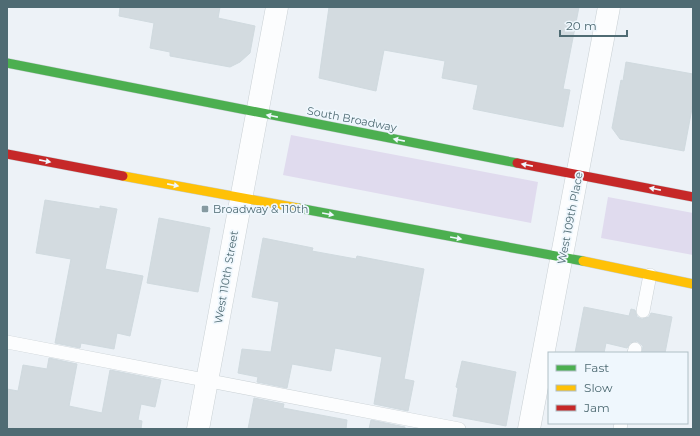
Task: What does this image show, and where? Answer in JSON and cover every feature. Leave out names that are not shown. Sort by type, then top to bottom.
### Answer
[{"type":"main road","name":"South Broadway","points":[[7,63],[693,197]]},
{"type":"main road","points":[[7,154],[562,257],[693,284]]},
{"type":"street","name":"West 110th Street","points":[[198,429],[277,7]]},
{"type":"street","name":"West 109th Place","points":[[548,352],[562,257],[609,7]]},
{"type":"street","name":"West 109th Place","points":[[530,429],[543,387],[548,353]]},
{"type":"lane","points":[[643,311],[650,275]]},
{"type":"lane","points":[[7,342],[459,429]]},
{"type":"shaded area","points":[[291,135],[538,182],[531,223],[283,175]]},
{"type":"shaded area","points":[[608,197],[693,213],[693,255],[601,238]]},
{"type":"building","points":[[120,7],[220,7],[218,18],[255,26],[250,53],[240,62],[230,67],[170,56],[170,52],[150,48],[154,23],[119,16]]},
{"type":"building","points":[[329,7],[579,7],[563,89],[570,90],[563,127],[473,109],[478,85],[442,78],[445,61],[384,50],[376,91],[319,78]]},
{"type":"building","points":[[626,62],[693,74],[693,103],[684,151],[620,139],[612,128]]},
{"type":"building","points":[[45,200],[100,209],[100,206],[117,209],[105,269],[143,276],[130,336],[117,333],[114,349],[81,343],[80,348],[55,343],[71,259],[36,253]]},
{"type":"building","points":[[159,218],[210,228],[198,292],[147,283]]},
{"type":"building","points":[[263,238],[313,248],[312,251],[356,259],[357,256],[424,269],[404,379],[414,381],[408,411],[374,404],[382,357],[335,348],[331,371],[292,364],[287,388],[257,382],[258,377],[238,373],[242,349],[271,352],[279,302],[252,297]]},
{"type":"building","points":[[584,307],[629,316],[631,309],[635,310],[637,317],[642,319],[649,317],[651,313],[672,317],[665,352],[642,352],[643,346],[637,341],[630,343],[627,348],[606,343],[604,352],[575,352]]},
{"type":"building","points":[[49,358],[77,364],[69,406],[102,413],[110,370],[161,380],[155,407],[141,404],[138,420],[142,421],[141,429],[17,429],[7,427],[7,389],[18,391],[23,365],[47,369]]},
{"type":"building","points":[[462,361],[516,372],[506,426],[453,416],[458,388],[456,387]]},
{"type":"building","points":[[254,398],[284,404],[283,408],[347,420],[346,429],[248,429]]},
{"type":"building","points":[[371,420],[405,427],[405,429],[369,429]]},
{"type":"traffic: fast","points":[[7,63],[517,163]]},
{"type":"traffic: fast","points":[[298,208],[583,261]]},
{"type":"traffic: slow","points":[[123,176],[298,208]]},
{"type":"traffic: slow","points":[[583,261],[693,284]]},
{"type":"traffic: jam","points":[[7,154],[123,176]]},
{"type":"traffic: jam","points":[[517,163],[693,197]]},
{"type":"place","name":"Broadway & 110th","points":[[205,209]]}]
